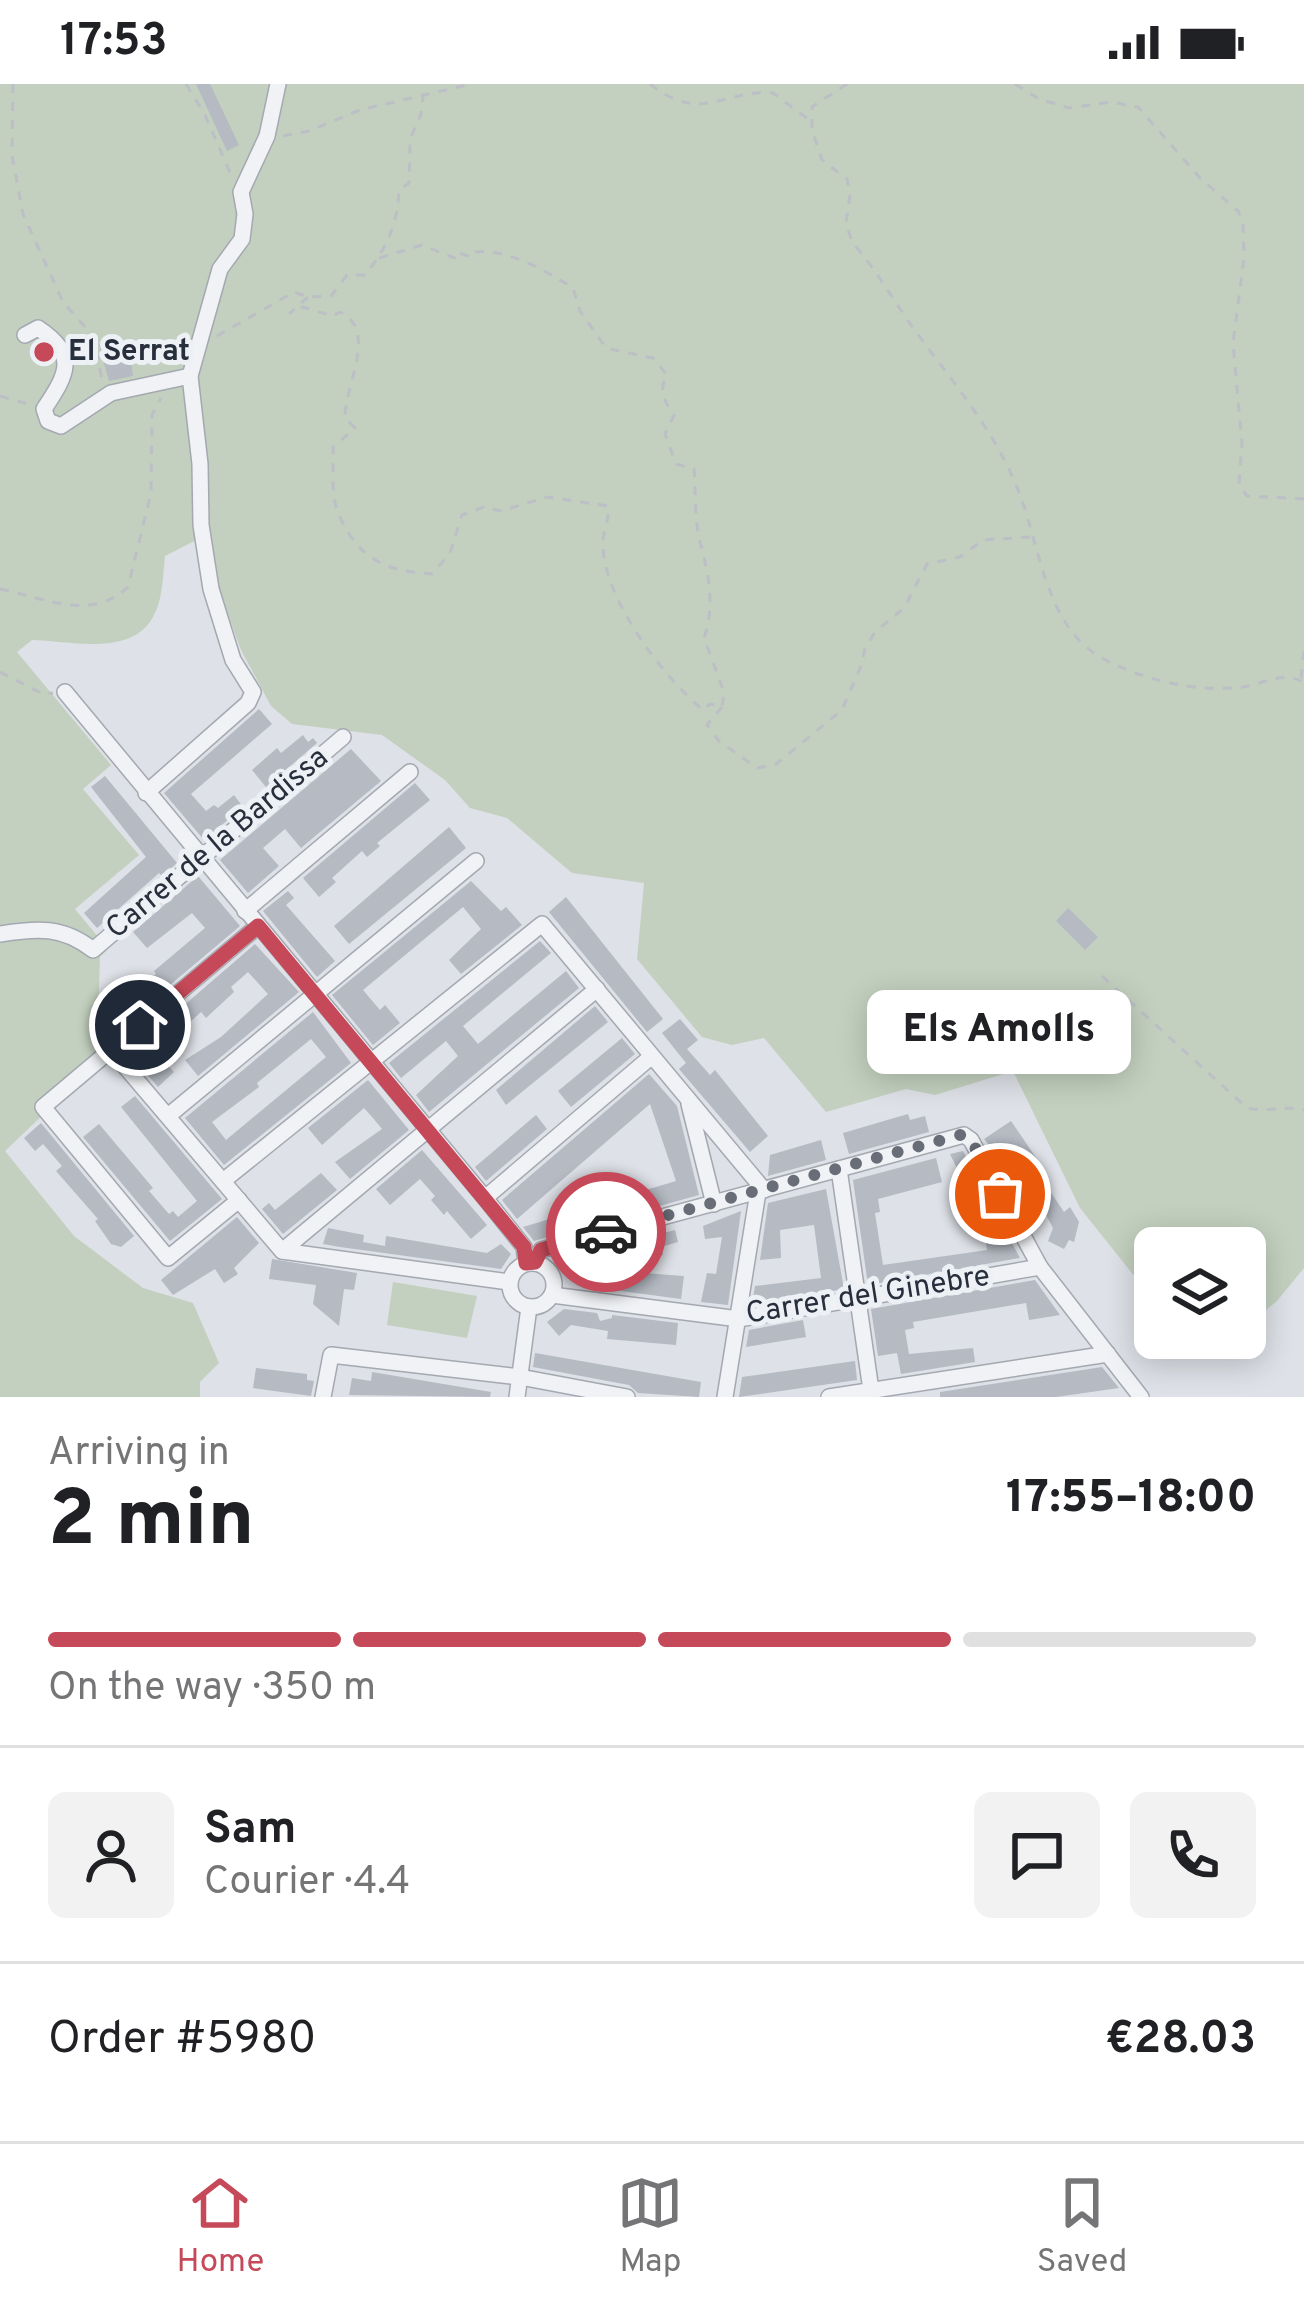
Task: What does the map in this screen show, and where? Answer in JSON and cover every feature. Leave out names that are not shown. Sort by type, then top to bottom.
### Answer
[{"type":"street","points":[[146,793],[248,703],[253,692],[233,660],[211,589],[201,525],[190,376],[220,269],[242,239],[241,192],[267,136],[278,84]]},
{"type":"street","points":[[25,335],[38,328],[54,339],[66,357],[65,373],[44,409],[48,421],[61,426],[111,393],[190,376]]},
{"type":"street","points":[[64,692],[485,1198],[524,1247],[530,1263],[551,1274],[552,1294],[538,1306],[518,1303],[509,1282],[515,1270],[530,1263],[541,1250],[964,1135],[1040,1268],[1142,1397]]},
{"type":"street","name":"Carrer de la Bardissa","points":[[0,934],[44,928],[74,935],[93,950],[344,737]]},
{"type":"street","points":[[245,911],[410,772]]},
{"type":"street","points":[[168,1116],[476,861]]},
{"type":"street","points":[[223,1181],[542,924],[761,1191],[725,1397]]},
{"type":"street","points":[[239,1200],[167,1258],[43,1107],[258,926]]},
{"type":"street","points":[[282,1251],[597,989]]},
{"type":"street","points":[[110,1050],[282,1251],[509,1282]]},
{"type":"street","points":[[485,1198],[652,1056]]},
{"type":"street","points":[[689,1101],[714,1204]]},
{"type":"street","points":[[839,1169],[871,1394]]},
{"type":"street","name":"Carrer del Ginebre","points":[[552,1294],[739,1319],[1040,1268]]},
{"type":"street","points":[[517,1397],[529,1307]]},
{"type":"street","points":[[829,1397],[1108,1354]]},
{"type":"street","points":[[323,1397],[331,1355],[520,1377],[627,1397]]},
{"type":"path","points":[[13,84],[12,156],[23,214],[62,302],[93,336],[102,383],[111,393]]},
{"type":"path","points":[[186,84],[241,192]]},
{"type":"path","points":[[267,136],[309,131],[360,110],[471,84]]},
{"type":"path","points":[[650,84],[694,104],[773,93],[812,123]]},
{"type":"path","points":[[847,84],[812,107],[812,123],[822,160],[847,179],[846,224],[852,242],[987,427],[1019,493],[1047,582],[1067,624],[1097,656],[1153,679],[1206,688],[1246,686],[1280,675],[1302,681],[1304,650]]},
{"type":"path","points":[[1015,84],[1058,105],[1080,109],[1112,102],[1138,107],[1201,178],[1238,211],[1245,235],[1233,344],[1242,444],[1239,484],[1247,496],[1304,500]]},
{"type":"path","points":[[200,345],[294,292],[331,296],[347,275],[365,274],[379,258],[398,218],[399,190],[409,183],[410,139],[423,95]]},
{"type":"path","points":[[379,258],[422,245],[457,259],[459,253],[471,257],[490,250],[529,263],[573,288],[580,311],[606,348],[653,358],[667,376],[663,399],[674,415],[665,434],[676,464],[694,469],[700,543],[709,565],[710,622],[704,638],[724,692],[722,707],[707,725],[719,741],[757,768],[775,766],[842,710],[865,649],[875,632],[904,608],[927,564],[960,557],[990,538],[1033,537]]},
{"type":"path","points":[[308,297],[290,313],[303,307],[332,316],[340,313],[350,317],[357,330],[360,353],[344,398],[345,418],[355,428],[333,447],[337,513],[368,556],[377,564],[432,574],[450,553],[462,515],[484,507],[501,512],[547,497],[608,506],[610,522],[603,540],[608,574],[642,642],[687,697],[703,710],[710,704],[722,707]]},
{"type":"path","points":[[0,589],[87,607],[104,604],[128,587],[151,493],[152,415],[170,381]]},
{"type":"path","points":[[0,396],[44,409]]},
{"type":"path","points":[[0,672],[43,694],[64,692]]},
{"type":"path","points":[[1102,976],[1246,1108],[1304,1110]]},
{"type":"green space","points":[[0,84],[1304,84],[1304,1268],[1277,1301],[1266,1310],[1266,1227],[1134,1227],[1134,1276],[1080,1208],[1013,1071],[935,1095],[906,1089],[826,1112],[764,1038],[732,1045],[702,1037],[637,959],[644,883],[572,873],[507,818],[470,808],[445,780],[382,735],[292,724],[271,706],[241,650],[219,590],[208,534],[165,556],[158,607],[146,627],[133,636],[101,644],[32,640],[17,652],[111,765],[83,789],[139,855],[75,909],[108,949],[100,957],[98,1018],[114,1038],[103,1048],[106,1066],[70,1089],[5,1151],[74,1236],[143,1288],[193,1303],[219,1363],[200,1382],[200,1397],[0,1397]]},
{"type":"green space","points":[[393,1282],[477,1296],[467,1338],[387,1325]]},
{"type":"building","points":[[196,84],[210,84],[239,145],[227,151]]},
{"type":"building","points":[[111,344],[111,356],[141,350],[142,360],[131,362],[133,376],[109,381],[99,345]]},
{"type":"building","points":[[259,709],[272,724],[191,794],[206,811],[234,795],[243,807],[204,840],[164,793]]},
{"type":"building","points":[[303,735],[317,743],[266,787],[252,770],[277,748],[281,753]]},
{"type":"building","points":[[351,749],[381,781],[301,848],[285,829],[263,848],[279,866],[248,893],[220,860]]},
{"type":"building","points":[[105,776],[177,863],[97,928],[84,913],[146,857],[91,787]]},
{"type":"building","points":[[415,783],[430,800],[377,843],[380,846],[367,857],[362,851],[319,897],[303,878]]},
{"type":"building","points":[[449,827],[466,848],[349,944],[334,926]]},
{"type":"building","points":[[198,876],[240,926],[112,1034],[98,1018],[156,974],[205,928],[192,913],[147,948],[133,932]]},
{"type":"building","points":[[471,881],[522,925],[461,974],[449,960],[481,929],[463,907],[363,990],[380,1010],[385,1005],[400,1023],[373,1045],[332,995]]},
{"type":"building","points":[[288,891],[294,898],[286,905],[335,961],[317,977],[263,911]]},
{"type":"building","points":[[566,897],[663,1019],[647,1032],[549,912]]},
{"type":"building","points":[[1068,908],[1098,937],[1085,950],[1056,921]]},
{"type":"building","points":[[540,941],[551,953],[463,1026],[478,1044],[566,971],[579,988],[429,1112],[416,1095],[458,1056],[446,1041],[401,1078],[389,1063]]},
{"type":"building","points":[[255,944],[299,992],[198,1076],[185,1060],[221,1037],[268,994],[248,972],[206,1018],[201,1012],[156,1053],[174,1072],[158,1087],[129,1053]]},
{"type":"building","points":[[595,1006],[608,1022],[506,1105],[496,1090]]},
{"type":"building","points":[[313,1012],[351,1063],[224,1165],[185,1118]],"holes":[[[311,1039],[326,1057],[226,1140],[212,1122]]]},
{"type":"building","points":[[680,1019],[698,1040],[687,1049],[710,1075],[715,1070],[768,1136],[750,1152],[679,1069],[686,1063],[662,1033]]},
{"type":"building","points":[[622,1038],[635,1054],[571,1107],[558,1091]]},
{"type":"building","points":[[649,1074],[677,1106],[699,1195],[534,1241],[523,1227],[676,1181],[650,1104],[517,1219],[502,1200]]},
{"type":"building","points":[[368,1080],[409,1130],[350,1179],[335,1162],[382,1129],[373,1118],[364,1108],[322,1145],[308,1128]]},
{"type":"building","points":[[135,1096],[222,1199],[170,1241],[83,1137],[99,1124],[153,1188],[149,1191],[169,1214],[173,1211],[178,1217],[197,1201],[121,1107]]},
{"type":"building","points":[[908,1114],[910,1120],[925,1116],[929,1132],[849,1154],[843,1133]]},
{"type":"building","points":[[536,1115],[547,1129],[486,1181],[475,1167]]},
{"type":"building","points":[[1011,1121],[1041,1165],[1035,1169],[1064,1212],[1070,1207],[1079,1222],[1074,1242],[1069,1240],[1064,1249],[1048,1241],[1053,1228],[1044,1211],[1035,1217],[1004,1173],[1010,1169],[984,1139]]},
{"type":"building","points":[[41,1123],[134,1236],[121,1247],[111,1244],[98,1219],[56,1171],[62,1166],[43,1144],[35,1151],[24,1138]]},
{"type":"building","points":[[821,1140],[826,1160],[768,1176],[770,1155]]},
{"type":"building","points":[[422,1150],[487,1225],[471,1239],[431,1200],[435,1196],[420,1179],[390,1205],[376,1189]]},
{"type":"building","points":[[963,1151],[1020,1258],[868,1285],[853,1180],[936,1158],[942,1182],[878,1199],[880,1212],[875,1213],[883,1265],[987,1250],[982,1220],[950,1154]]},
{"type":"building","points":[[321,1173],[337,1190],[283,1234],[262,1209],[269,1203],[275,1210]]},
{"type":"building","points":[[826,1189],[844,1289],[752,1305],[755,1286],[821,1278],[814,1225],[780,1230],[781,1258],[760,1260],[768,1203]]},
{"type":"building","points":[[741,1211],[728,1305],[701,1302],[707,1273],[716,1274],[722,1237],[705,1239],[703,1226]]},
{"type":"building","points":[[237,1217],[259,1243],[234,1268],[238,1274],[224,1283],[215,1269],[173,1295],[161,1280]]},
{"type":"building","points":[[328,1228],[364,1235],[363,1242],[385,1246],[386,1236],[487,1253],[501,1244],[511,1254],[501,1269],[340,1247],[323,1244]]},
{"type":"building","points":[[675,1230],[678,1242],[661,1247],[663,1255],[644,1260],[643,1253],[604,1263],[606,1248]]},
{"type":"building","points":[[272,1259],[357,1273],[354,1290],[344,1289],[339,1326],[313,1304],[316,1285],[269,1279]]},
{"type":"building","points":[[603,1270],[684,1276],[681,1299],[606,1289]]},
{"type":"building","points":[[1035,1280],[1060,1315],[1029,1320],[1026,1303],[913,1322],[914,1328],[905,1330],[909,1354],[973,1348],[975,1362],[901,1374],[897,1353],[878,1356],[871,1309]]},
{"type":"building","points":[[564,1309],[597,1313],[600,1321],[612,1315],[678,1323],[676,1345],[607,1339],[608,1331],[571,1325],[559,1336],[547,1322]]},
{"type":"building","points":[[803,1320],[806,1337],[746,1347],[749,1330]]},
{"type":"building","points":[[535,1353],[701,1382],[699,1397],[638,1393],[629,1385],[533,1367]]},
{"type":"building","points":[[855,1361],[857,1380],[739,1397],[742,1377]]},
{"type":"building","points":[[1102,1367],[1119,1388],[1056,1397],[940,1397],[940,1392]]},
{"type":"building","points":[[256,1368],[307,1374],[307,1380],[314,1381],[311,1396],[253,1388]]},
{"type":"building","points":[[372,1372],[491,1392],[490,1397],[349,1395],[352,1378],[371,1381]]},
{"type":"way so far","points":[[606,1232],[960,1135],[971,1140],[1000,1194]]},
{"type":"place","name":"El Serrat","points":[[44,352]]},
{"type":"place","name":"Els Amolls","points":[[1000,1194]]},
{"type":"route","points":[[140,1025],[258,926],[524,1247],[526,1263],[535,1262],[541,1250],[606,1232]]}]
